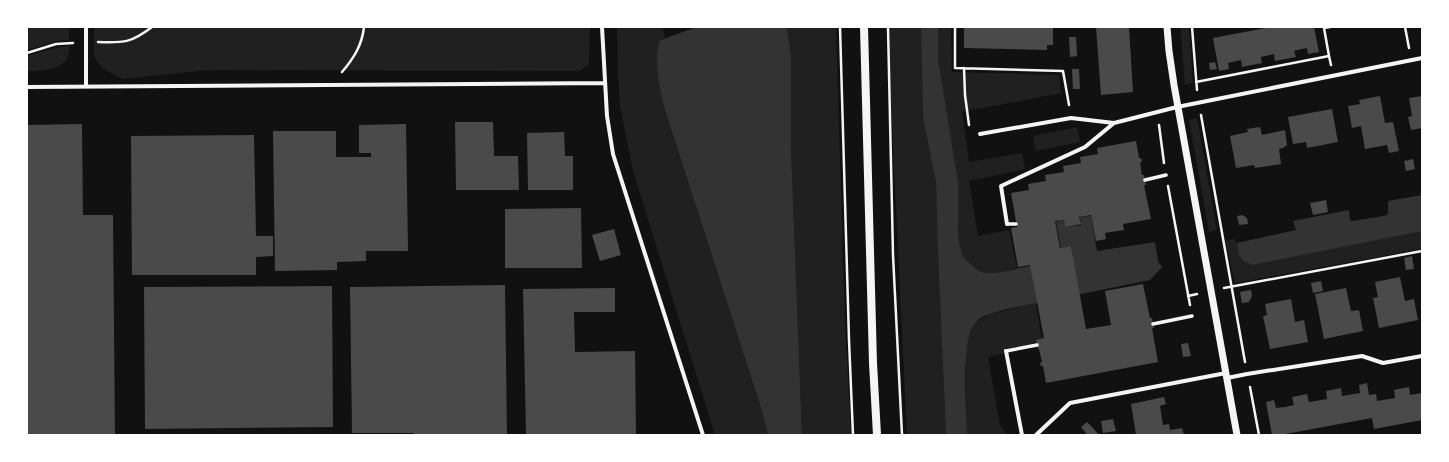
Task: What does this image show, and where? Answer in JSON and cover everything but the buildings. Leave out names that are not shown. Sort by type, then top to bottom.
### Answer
[{"type":"main road","points":[[864,27],[873,363],[877,435]]},
{"type":"street","points":[[86,27],[86,86]]},
{"type":"street","points":[[602,27],[604,83],[613,154],[703,435]]},
{"type":"street","points":[[1167,27],[1177,107],[1237,435]]},
{"type":"street","points":[[1016,224],[1007,224],[1001,186],[1085,147],[1114,124],[1177,107],[1422,58]]},
{"type":"street","points":[[27,87],[604,83]]},
{"type":"street","points":[[980,134],[1071,118],[1114,124]]},
{"type":"street","points":[[1145,180],[1166,175]]},
{"type":"street","points":[[1153,324],[1192,316]]},
{"type":"street","points":[[1022,435],[1006,351],[1037,345]]},
{"type":"street","points":[[1036,435],[1070,403],[1226,376],[1362,356],[1383,363],[1422,356]]},
{"type":"path","points":[[331,85],[358,50],[363,37],[364,27]]},
{"type":"path","points":[[840,27],[853,435]]},
{"type":"path","points":[[888,27],[893,255],[902,435]]},
{"type":"path","points":[[955,27],[955,68],[1063,71],[1071,118]]},
{"type":"path","points":[[1192,27],[1199,103],[1259,435]]},
{"type":"path","points":[[1196,82],[1329,56],[1324,28],[1330,27]]},
{"type":"path","points":[[1405,27],[1410,60]]},
{"type":"path","points":[[964,68],[965,95],[969,125]]},
{"type":"path","points":[[1157,112],[1166,175],[1192,316]]},
{"type":"path","points":[[1188,296],[1422,251]]},
{"type":"shaded area","points":[[27,27],[69,27],[69,40],[57,41],[27,50]]},
{"type":"shaded area","points":[[94,27],[590,27],[589,65],[579,71],[208,70],[122,79],[101,67],[94,56]]},
{"type":"shaded area","points":[[617,27],[662,27],[665,37],[660,40],[665,110],[762,411],[768,435],[715,435],[633,171],[620,106]]},
{"type":"shaded area","points":[[697,27],[787,27],[791,56],[791,146],[802,435],[768,435],[762,411],[665,110],[659,84],[657,66],[660,40]]},
{"type":"shaded area","points":[[787,27],[836,27],[845,322],[851,435],[802,435],[791,146],[791,56]]},
{"type":"shaded area","points":[[890,27],[921,27],[923,118],[936,183],[946,435],[907,435],[890,84]]},
{"type":"shaded area","points":[[921,27],[938,27],[938,59],[958,181],[958,229],[959,243],[963,257],[975,268],[984,273],[996,273],[1073,257],[1071,246],[1061,248],[1056,222],[1064,220],[1065,227],[1081,225],[1080,217],[1091,216],[1097,251],[1155,242],[1158,261],[1162,267],[1150,280],[1007,309],[979,319],[971,331],[967,344],[965,393],[967,435],[946,435],[936,183],[923,118]]},
{"type":"shaded area","points":[[938,27],[951,27],[952,72],[1059,75],[1061,93],[962,112],[969,162],[1022,153],[1025,169],[969,181],[978,236],[1009,230],[1017,268],[996,273],[984,273],[975,268],[963,257],[959,243],[958,229],[958,181],[938,59]]},
{"type":"shaded area","points":[[1180,27],[1189,27],[1193,83],[1185,85]]},
{"type":"shaded area","points":[[69,46],[66,60],[61,65],[48,70],[27,71],[27,56],[55,48]]},
{"type":"shaded area","points":[[1197,118],[1217,230],[1209,232],[1189,120]]},
{"type":"shaded area","points":[[1077,127],[1080,142],[1036,151],[1033,136]]},
{"type":"shaded area","points":[[1422,195],[1422,231],[1252,265],[1243,261],[1239,255],[1237,243],[1296,230],[1293,221],[1349,210],[1350,220],[1352,221],[1384,216],[1388,214],[1388,201]]},
{"type":"shaded area","points":[[1422,231],[1422,249],[1235,283],[1225,241],[1234,239],[1237,243],[1239,255]]},
{"type":"shaded area","points":[[1036,303],[1042,341],[1035,342],[1025,349],[988,357],[1000,426],[1008,435],[967,435],[965,353],[967,339],[976,322],[990,314]]}]
